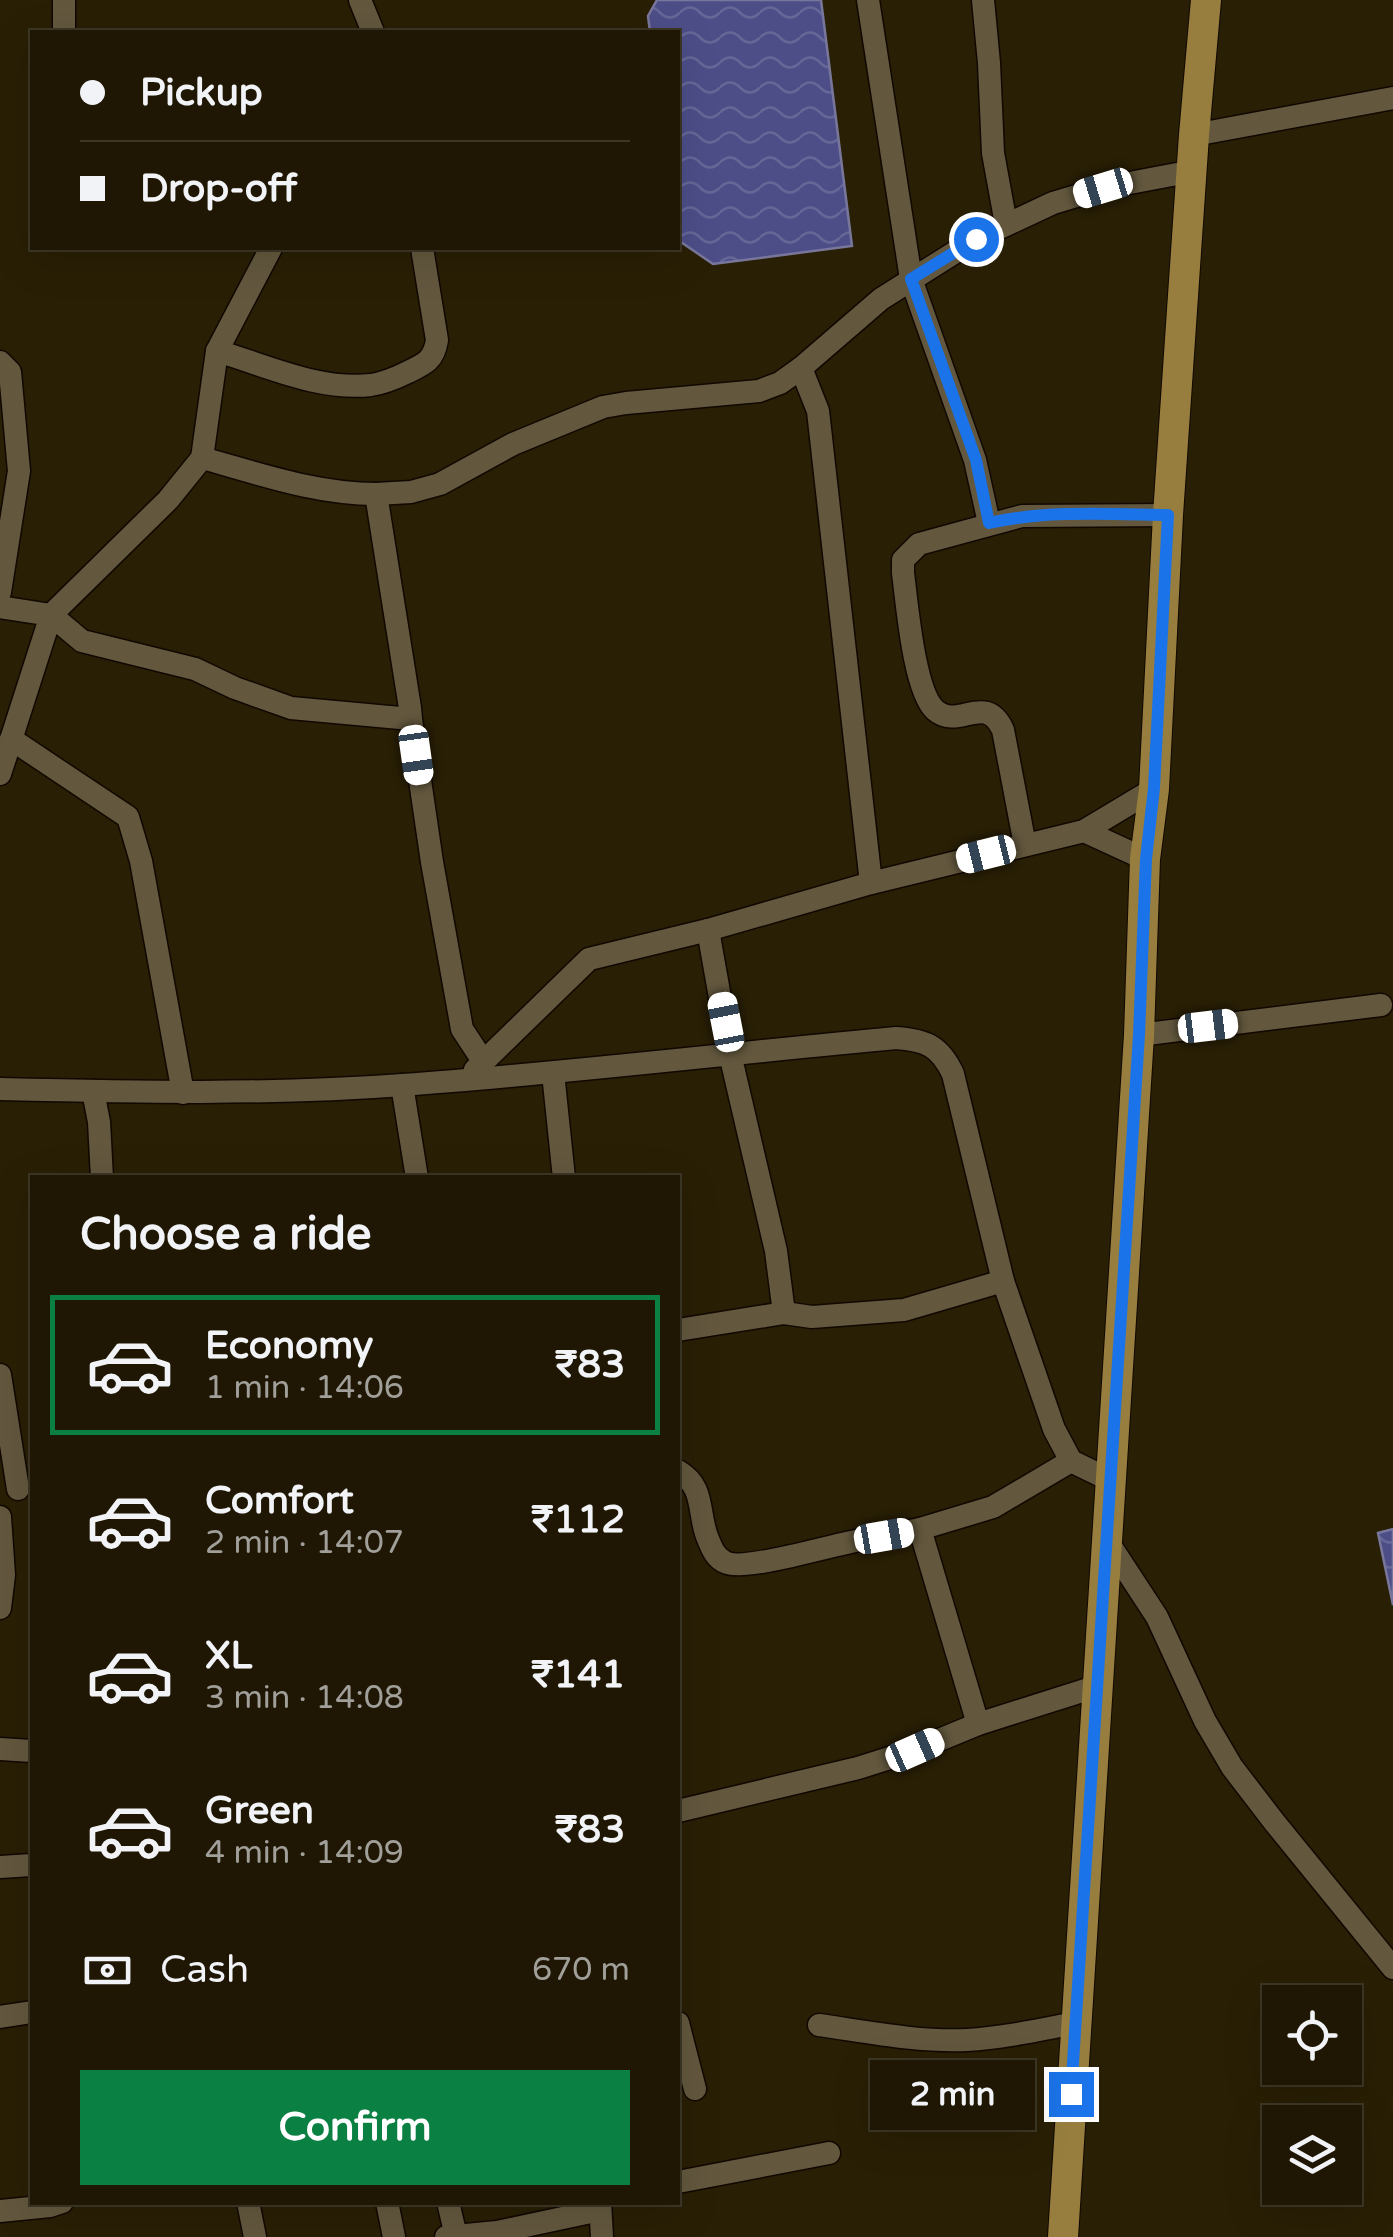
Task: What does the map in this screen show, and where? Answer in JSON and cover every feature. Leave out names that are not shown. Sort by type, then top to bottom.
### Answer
[{"type":"main road","points":[[1063,2237],[1139,1035],[1146,859],[1154,788],[1168,515],[1206,0]]},
{"type":"street","points":[[64,0],[64,30]]},
{"type":"street","points":[[360,0],[372,30]]},
{"type":"street","points":[[868,0],[911,279],[976,460],[989,523]]},
{"type":"street","points":[[983,0],[993,153],[1006,224]]},
{"type":"street","points":[[1194,135],[1393,98]]},
{"type":"street","points":[[202,458],[315,490],[349,494],[411,492],[440,484],[513,444],[602,407],[759,391],[801,368],[857,318],[976,239],[1053,203],[1103,188],[1193,171]]},
{"type":"street","points":[[0,774],[51,615],[168,500],[202,458],[217,351],[270,250]]},
{"type":"street","points":[[217,351],[315,381],[345,385],[390,380],[427,363],[435,354],[437,340],[422,250]]},
{"type":"street","points":[[0,362],[10,372],[19,472],[0,592]]},
{"type":"street","points":[[801,368],[818,411],[871,884]]},
{"type":"street","points":[[376,494],[432,862],[462,1029],[483,1061]]},
{"type":"street","points":[[1025,845],[1003,730],[997,717],[989,712],[948,716],[938,713],[928,702],[917,669],[903,560],[919,544],[1022,516],[1168,515]]},
{"type":"street","points":[[0,607],[51,615],[82,641],[195,669],[292,708],[411,719]]},
{"type":"street","points":[[12,740],[128,817],[141,861],[183,1093]]},
{"type":"street","points":[[466,1079],[590,959],[1084,830],[1154,788]]},
{"type":"street","points":[[1084,830],[1146,859]]},
{"type":"street","points":[[708,930],[730,1054],[776,1251],[784,1313]]},
{"type":"street","points":[[1139,1035],[1382,1005]]},
{"type":"street","points":[[0,1089],[183,1093],[402,1086],[915,1039],[945,1056],[953,1074],[1003,1281],[1054,1430],[1071,1461],[1110,1480]]},
{"type":"street","points":[[552,1073],[564,1175]]},
{"type":"street","points":[[402,1086],[417,1175]]},
{"type":"street","points":[[92,1091],[99,1122],[102,1175]]},
{"type":"street","points":[[680,1330],[784,1313],[812,1317],[904,1310],[1003,1281]]},
{"type":"street","points":[[0,1374],[17,1490]]},
{"type":"street","points":[[680,1472],[690,1478],[698,1492],[706,1537],[717,1558],[741,1564],[920,1529],[993,1507],[1071,1461]]},
{"type":"street","points":[[0,1516],[4,1575],[0,1608]]},
{"type":"street","points":[[920,1529],[978,1724]]},
{"type":"street","points":[[1106,1538],[1157,1617],[1205,1722],[1232,1767],[1393,1968]]},
{"type":"street","points":[[680,1811],[858,1768],[1098,1686]]},
{"type":"street","points":[[0,1749],[30,1751]]},
{"type":"street","points":[[0,1867],[30,1865]]},
{"type":"street","points":[[0,2017],[30,2012]]},
{"type":"street","points":[[819,2025],[924,2040],[964,2040],[1003,2037],[1075,2022]]},
{"type":"street","points":[[680,2031],[695,2090]]},
{"type":"street","points":[[680,2182],[829,2153]]},
{"type":"street","points":[[0,2211],[53,2205]]},
{"type":"street","points":[[249,2205],[255,2237]]},
{"type":"street","points":[[387,2205],[394,2237]]},
{"type":"street","points":[[449,2205],[456,2236]]},
{"type":"street","points":[[446,2237],[498,2232],[600,2206],[602,2237]]},
{"type":"water","points":[[657,0],[821,0],[852,246],[713,264],[680,241],[680,30],[650,30],[648,16]]},
{"type":"water","points":[[1393,1529],[1393,1605],[1378,1533]]},
{"type":"route","points":[[976,239],[911,279],[976,460],[989,523],[1044,514],[1168,515],[1071,2094]]}]
